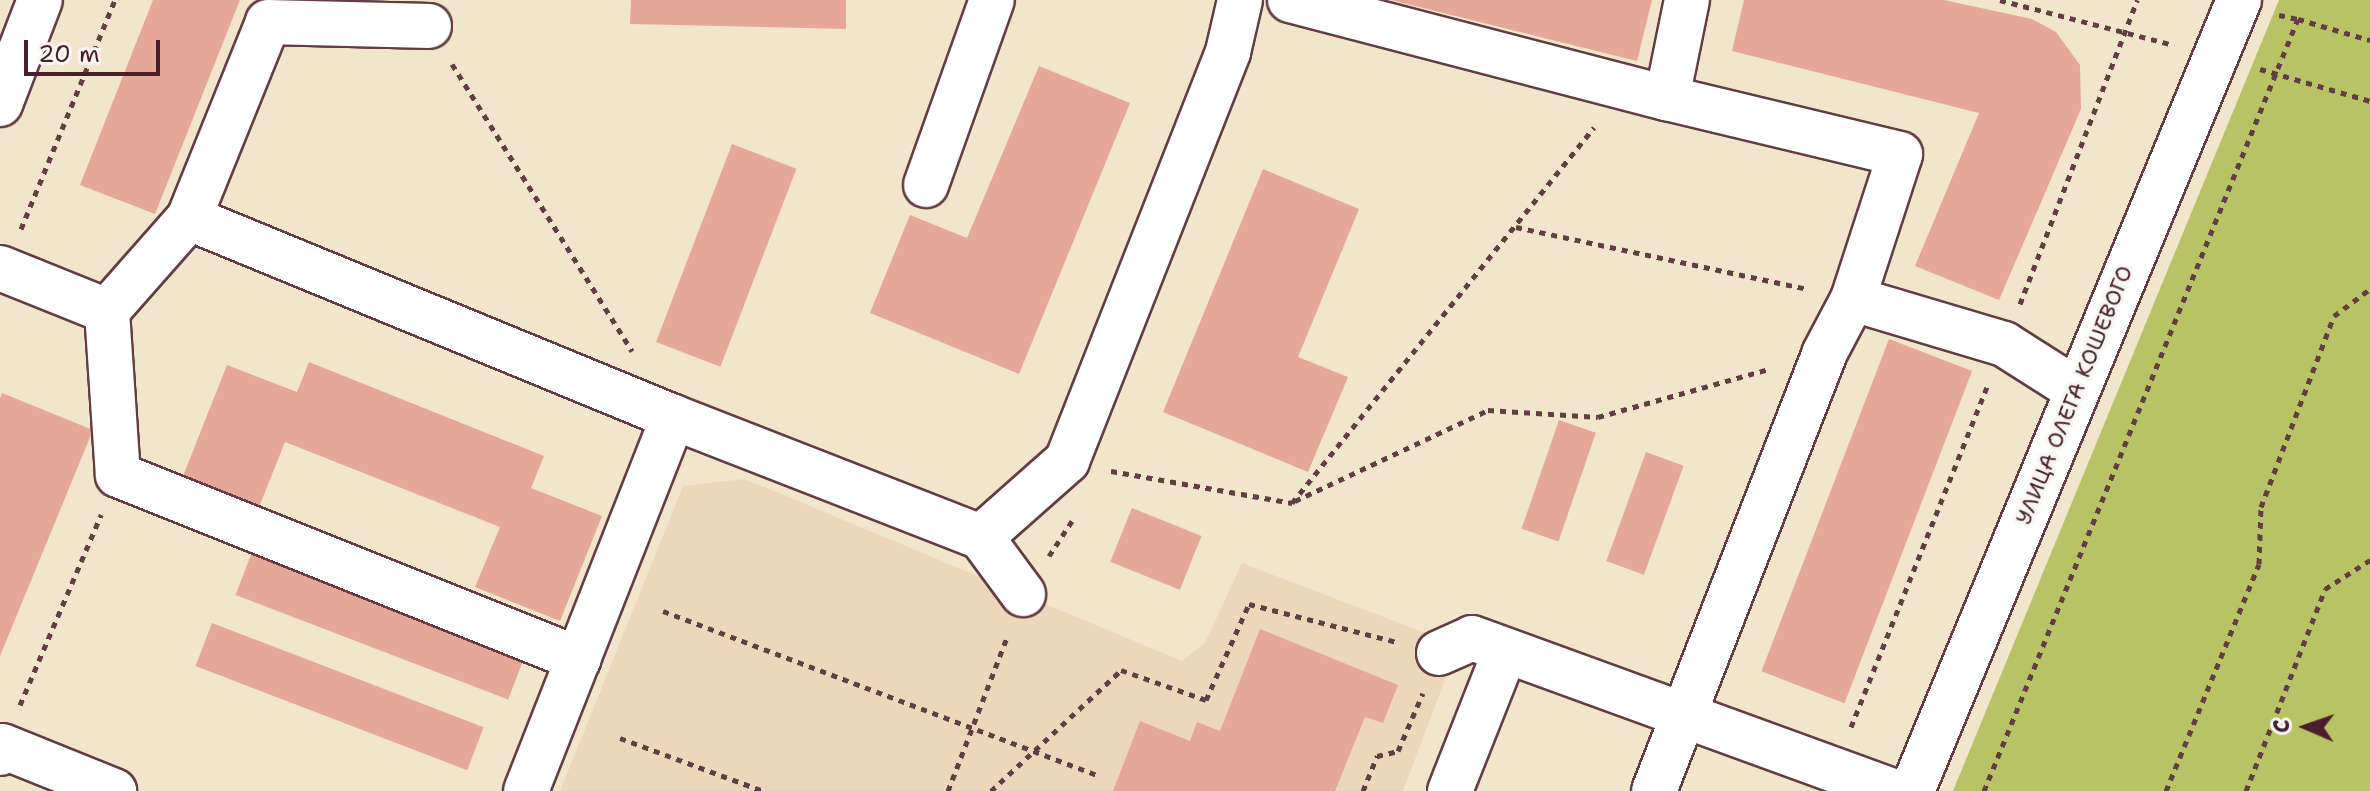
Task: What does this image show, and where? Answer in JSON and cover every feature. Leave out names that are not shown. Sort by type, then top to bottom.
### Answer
[{"type":"street","points":[[0,104],[40,0]]},
{"type":"street","points":[[926,185],[992,0]]},
{"type":"street","points":[[981,537],[1067,461],[1228,52],[1240,0]]},
{"type":"street","points":[[1290,0],[1624,89],[1900,154],[1853,299],[1824,354],[1654,791]]},
{"type":"street","points":[[1667,98],[1687,0]]},
{"type":"street","name":"УЛИЦА ОЛЕГА КОШЕВОГО","points":[[1912,791],[2075,389],[2239,0]]},
{"type":"street","points":[[429,26],[268,22],[189,218],[107,311],[118,475],[579,659]]},
{"type":"street","points":[[189,218],[673,417],[981,537],[1023,594]]},
{"type":"street","points":[[2,270],[107,311]]},
{"type":"street","points":[[1853,299],[2004,344],[2075,389]]},
{"type":"street","points":[[526,791],[673,417]]},
{"type":"street","points":[[1439,653],[1472,638],[1683,718],[1835,767],[1893,791]]},
{"type":"street","points":[[1450,791],[1505,652]]},
{"type":"street","points":[[1,750],[114,791]]},
{"type":"path","points":[[2,270],[115,0]]},
{"type":"path","points":[[1835,767],[2137,0]]},
{"type":"path","points":[[1984,791],[2298,19],[2370,40]]},
{"type":"path","points":[[429,26],[673,417]]},
{"type":"path","points":[[1292,503],[1624,89]]},
{"type":"path","points":[[1516,227],[1853,299]]},
{"type":"path","points":[[2166,791],[2259,564],[2261,507],[2334,316],[2370,289]]},
{"type":"path","points":[[1105,470],[1292,503],[1488,410],[1598,417],[1824,354]]},
{"type":"path","points":[[1,750],[118,475]]},
{"type":"path","points":[[948,791],[1023,594],[1081,507]]},
{"type":"path","points":[[2246,791],[2325,589],[2370,560]]},
{"type":"path","points":[[991,791],[1121,670],[1206,700],[1249,604],[1439,653],[1398,751],[1377,756],[1363,791]]},
{"type":"path","points":[[663,611],[1097,775]]},
{"type":"path","points":[[620,738],[763,791]]},
{"type":"shaded area","points":[[745,479],[1182,661],[1205,643],[1242,563],[1431,635],[1448,672],[1403,791],[560,791],[683,486]]},
{"type":"green space","points":[[2279,0],[2370,0],[2370,791],[1953,791]]},
{"type":"building","points":[[153,0],[240,0],[155,214],[80,185]]},
{"type":"building","points":[[631,0],[846,0],[846,29],[630,24]]},
{"type":"building","points":[[1391,0],[1652,0],[1637,61]]},
{"type":"building","points":[[1744,0],[1944,0],[2032,19],[2056,32],[2080,65],[2081,109],[1999,300],[1915,266],[1979,113],[1732,51]]},
{"type":"building","points":[[1039,66],[1130,103],[1019,374],[870,313],[910,215],[967,238]]},
{"type":"building","points":[[732,144],[796,169],[720,367],[656,342]]},
{"type":"building","points":[[1263,169],[1359,209],[1298,357],[1348,377],[1308,472],[1163,412]]},
{"type":"building","points":[[1889,339],[1972,371],[1845,703],[1761,671]]},
{"type":"building","points":[[309,362],[544,456],[531,488],[602,516],[560,621],[475,587],[500,527],[285,442],[259,507],[183,476],[227,365],[297,392]]},
{"type":"building","points":[[2,393],[93,430],[0,656],[0,399]]},
{"type":"building","points":[[1559,420],[1596,433],[1558,541],[1522,529]]},
{"type":"building","points":[[1646,452],[1684,466],[1644,575],[1606,561]]},
{"type":"building","points":[[1132,508],[1202,536],[1180,590],[1110,562]]},
{"type":"building","points":[[252,552],[525,657],[508,700],[236,595]]},
{"type":"building","points":[[212,623],[484,727],[467,770],[196,666]]},
{"type":"building","points":[[1260,629],[1398,685],[1383,723],[1365,717],[1335,791],[1113,791],[1140,721],[1190,741],[1197,722],[1220,731]]}]
